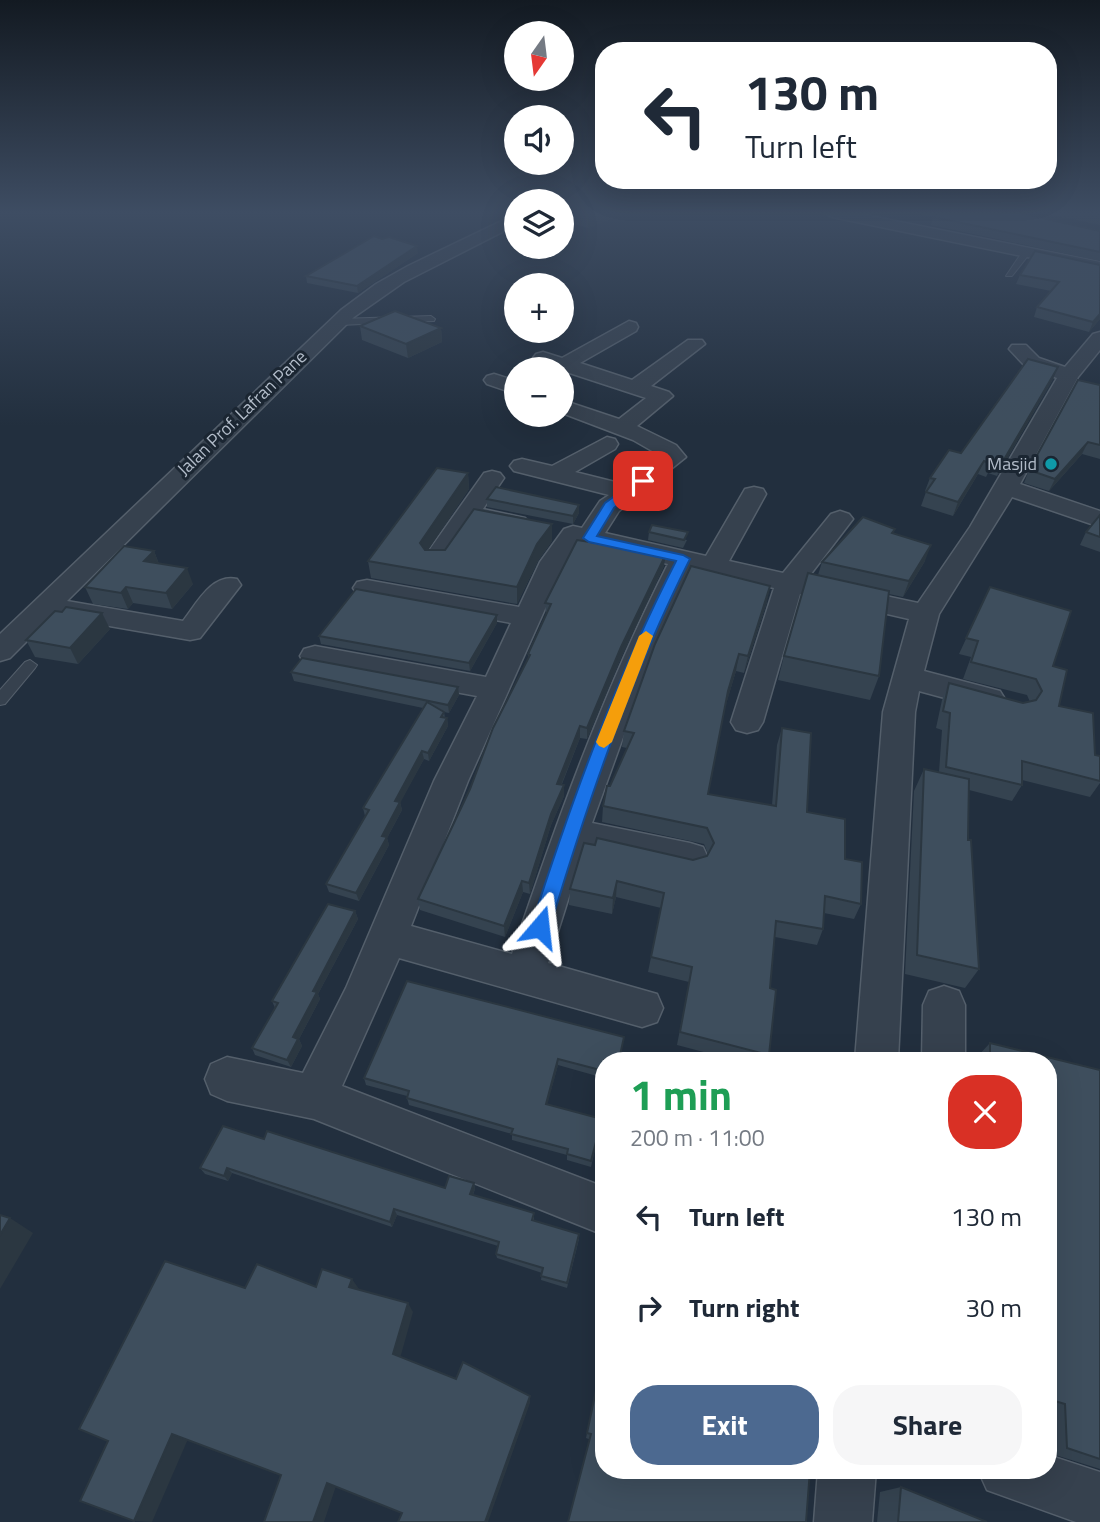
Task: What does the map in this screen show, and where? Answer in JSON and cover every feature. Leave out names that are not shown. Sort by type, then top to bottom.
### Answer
[{"type":"street","name":"Jalan Prof. Lafran Pane","points":[[0,651],[286,370],[339,322],[390,284]]},
{"type":"street","points":[[574,359],[629,327]]},
{"type":"street","points":[[878,1052],[899,712],[925,614],[983,527],[1069,375],[1100,338]]},
{"type":"street","points":[[638,386],[695,344]]},
{"type":"street","points":[[1019,349],[1032,362],[1069,375]]},
{"type":"street","points":[[555,474],[614,436],[662,396],[574,367]]},
{"type":"street","points":[[494,380],[504,384]]},
{"type":"street","points":[[314,1097],[363,998],[451,780],[496,689],[553,562],[561,532],[609,506],[674,457],[664,447],[614,436],[574,413]]},
{"type":"street","points":[[522,466],[627,492]]},
{"type":"street","points":[[437,558],[492,478]]},
{"type":"street","points":[[1006,487],[1100,519]]},
{"type":"street","points":[[525,974],[570,832],[653,618],[754,494]]},
{"type":"street","points":[[467,514],[790,582],[925,614]]},
{"type":"street","points":[[747,722],[790,582],[840,519]]},
{"type":"street","points":[[46,607],[190,631],[227,585]]},
{"type":"street","points":[[367,588],[527,617]]},
{"type":"street","points":[[316,656],[496,689]]},
{"type":"street","points":[[907,677],[1015,706]]},
{"type":"street","points":[[570,832],[690,858]]},
{"type":"street","points":[[387,937],[642,1008]]},
{"type":"street","points":[[944,1005],[944,1052]]},
{"type":"street","points":[[227,1079],[314,1097],[595,1206]]},
{"type":"street","points":[[843,1522],[846,1479]]},
{"type":"street","points":[[1034,1479],[1100,1501]]},
{"type":"lane","points":[[339,322],[430,319]]},
{"type":"lane","points":[[0,700],[30,666]]},
{"type":"building","points":[[1057,284],[1100,284],[1100,314],[1093,322],[1037,307]]},
{"type":"building","points":[[395,311],[441,328],[406,344],[360,326]]},
{"type":"building","points":[[1028,359],[1058,367],[1002,463],[984,461],[958,502],[926,492],[935,479],[930,478],[949,450],[961,453]]},
{"type":"building","points":[[1078,380],[1100,385],[1100,445],[1088,442],[1055,479],[1029,470]]},
{"type":"building","points":[[437,468],[468,473],[420,543],[425,550],[445,550],[474,509],[552,524],[537,544],[517,587],[368,561]]},
{"type":"building","points":[[496,487],[579,505],[573,516],[487,499]]},
{"type":"building","points":[[1100,515],[1100,537],[1086,532]]},
{"type":"building","points":[[863,517],[895,529],[892,533],[931,545],[909,581],[822,562]]},
{"type":"building","points":[[652,525],[688,532],[684,540],[649,532]]},
{"type":"building","points":[[577,540],[666,554],[621,647],[587,728],[580,726],[557,784],[564,785],[551,814],[529,883],[522,881],[504,926],[418,899],[470,789],[493,728],[530,655],[528,654],[551,604],[545,603]]},
{"type":"building","points":[[124,546],[154,551],[144,561],[187,568],[166,593],[126,587],[121,593],[85,587]]},
{"type":"building","points":[[691,566],[770,586],[748,656],[739,654],[728,691],[708,794],[776,806],[782,728],[811,733],[807,812],[845,819],[845,859],[862,862],[861,904],[825,896],[823,929],[776,921],[770,988],[776,990],[769,1052],[757,1052],[680,1032],[692,967],[651,957],[664,893],[617,881],[613,898],[570,889],[584,843],[595,845],[597,838],[693,860],[707,856],[714,843],[707,828],[603,806],[607,786],[610,786],[634,733],[624,731],[655,644]]},
{"type":"building","points":[[808,573],[889,591],[879,676],[784,656]]},
{"type":"building","points":[[990,587],[1071,611],[1053,666],[1067,670],[1059,706],[1093,713],[1095,755],[1100,756],[1100,781],[1022,761],[1022,785],[946,767],[950,713],[943,711],[949,683],[1023,703],[1036,700],[1042,691],[1036,679],[971,662],[978,641],[966,638]]},
{"type":"building","points":[[356,589],[497,615],[469,663],[319,636]]},
{"type":"building","points":[[66,607],[102,613],[70,648],[26,640],[55,611],[62,612]]},
{"type":"building","points":[[302,658],[458,687],[448,705],[291,672]]},
{"type":"building","points":[[427,702],[444,712],[441,717],[447,718],[428,753],[422,751],[395,801],[400,802],[382,836],[387,837],[356,893],[326,884],[369,810],[363,808]]},
{"type":"building","points":[[924,769],[969,779],[968,840],[971,840],[979,969],[917,955]]},
{"type":"building","points":[[328,904],[355,911],[313,991],[317,992],[293,1037],[298,1039],[287,1060],[252,1048],[278,1003],[272,1001]]},
{"type":"building","points":[[407,981],[624,1037],[621,1052],[595,1052],[595,1069],[558,1059],[546,1104],[595,1117],[595,1146],[591,1161],[567,1154],[568,1149],[511,1134],[513,1129],[407,1098],[409,1091],[364,1078]]},
{"type":"building","points":[[990,1043],[1027,1052],[990,1052]]},
{"type":"building","points":[[1057,1059],[1100,1070],[1100,1459],[1067,1448],[1065,1404],[1057,1402]]},
{"type":"building","points":[[223,1126],[264,1139],[267,1131],[445,1188],[449,1176],[474,1183],[470,1194],[534,1213],[532,1220],[579,1234],[567,1283],[541,1276],[543,1268],[496,1254],[499,1242],[394,1209],[390,1222],[227,1168],[224,1176],[200,1168]]},
{"type":"building","points":[[0,1215],[10,1218],[0,1235]]},
{"type":"building","points":[[165,1261],[245,1288],[257,1264],[316,1287],[322,1269],[352,1279],[349,1287],[408,1303],[393,1354],[456,1379],[463,1362],[530,1396],[485,1522],[398,1522],[402,1513],[327,1483],[313,1522],[264,1522],[281,1475],[172,1434],[134,1521],[80,1501],[108,1441],[79,1429]]},
{"type":"building","points":[[595,1395],[595,1479],[809,1479],[806,1522],[568,1522],[591,1434],[587,1433]]},
{"type":"building","points":[[901,1487],[987,1522],[898,1522]]},
{"type":"slow traffic","points":[[604,742],[646,636]]},
{"type":"place","name":"Masjid","points":[[1051,464]]},
{"type":"route","points":[[540,927],[570,832],[628,679],[653,618],[683,559],[589,538],[609,506],[643,481]]}]
